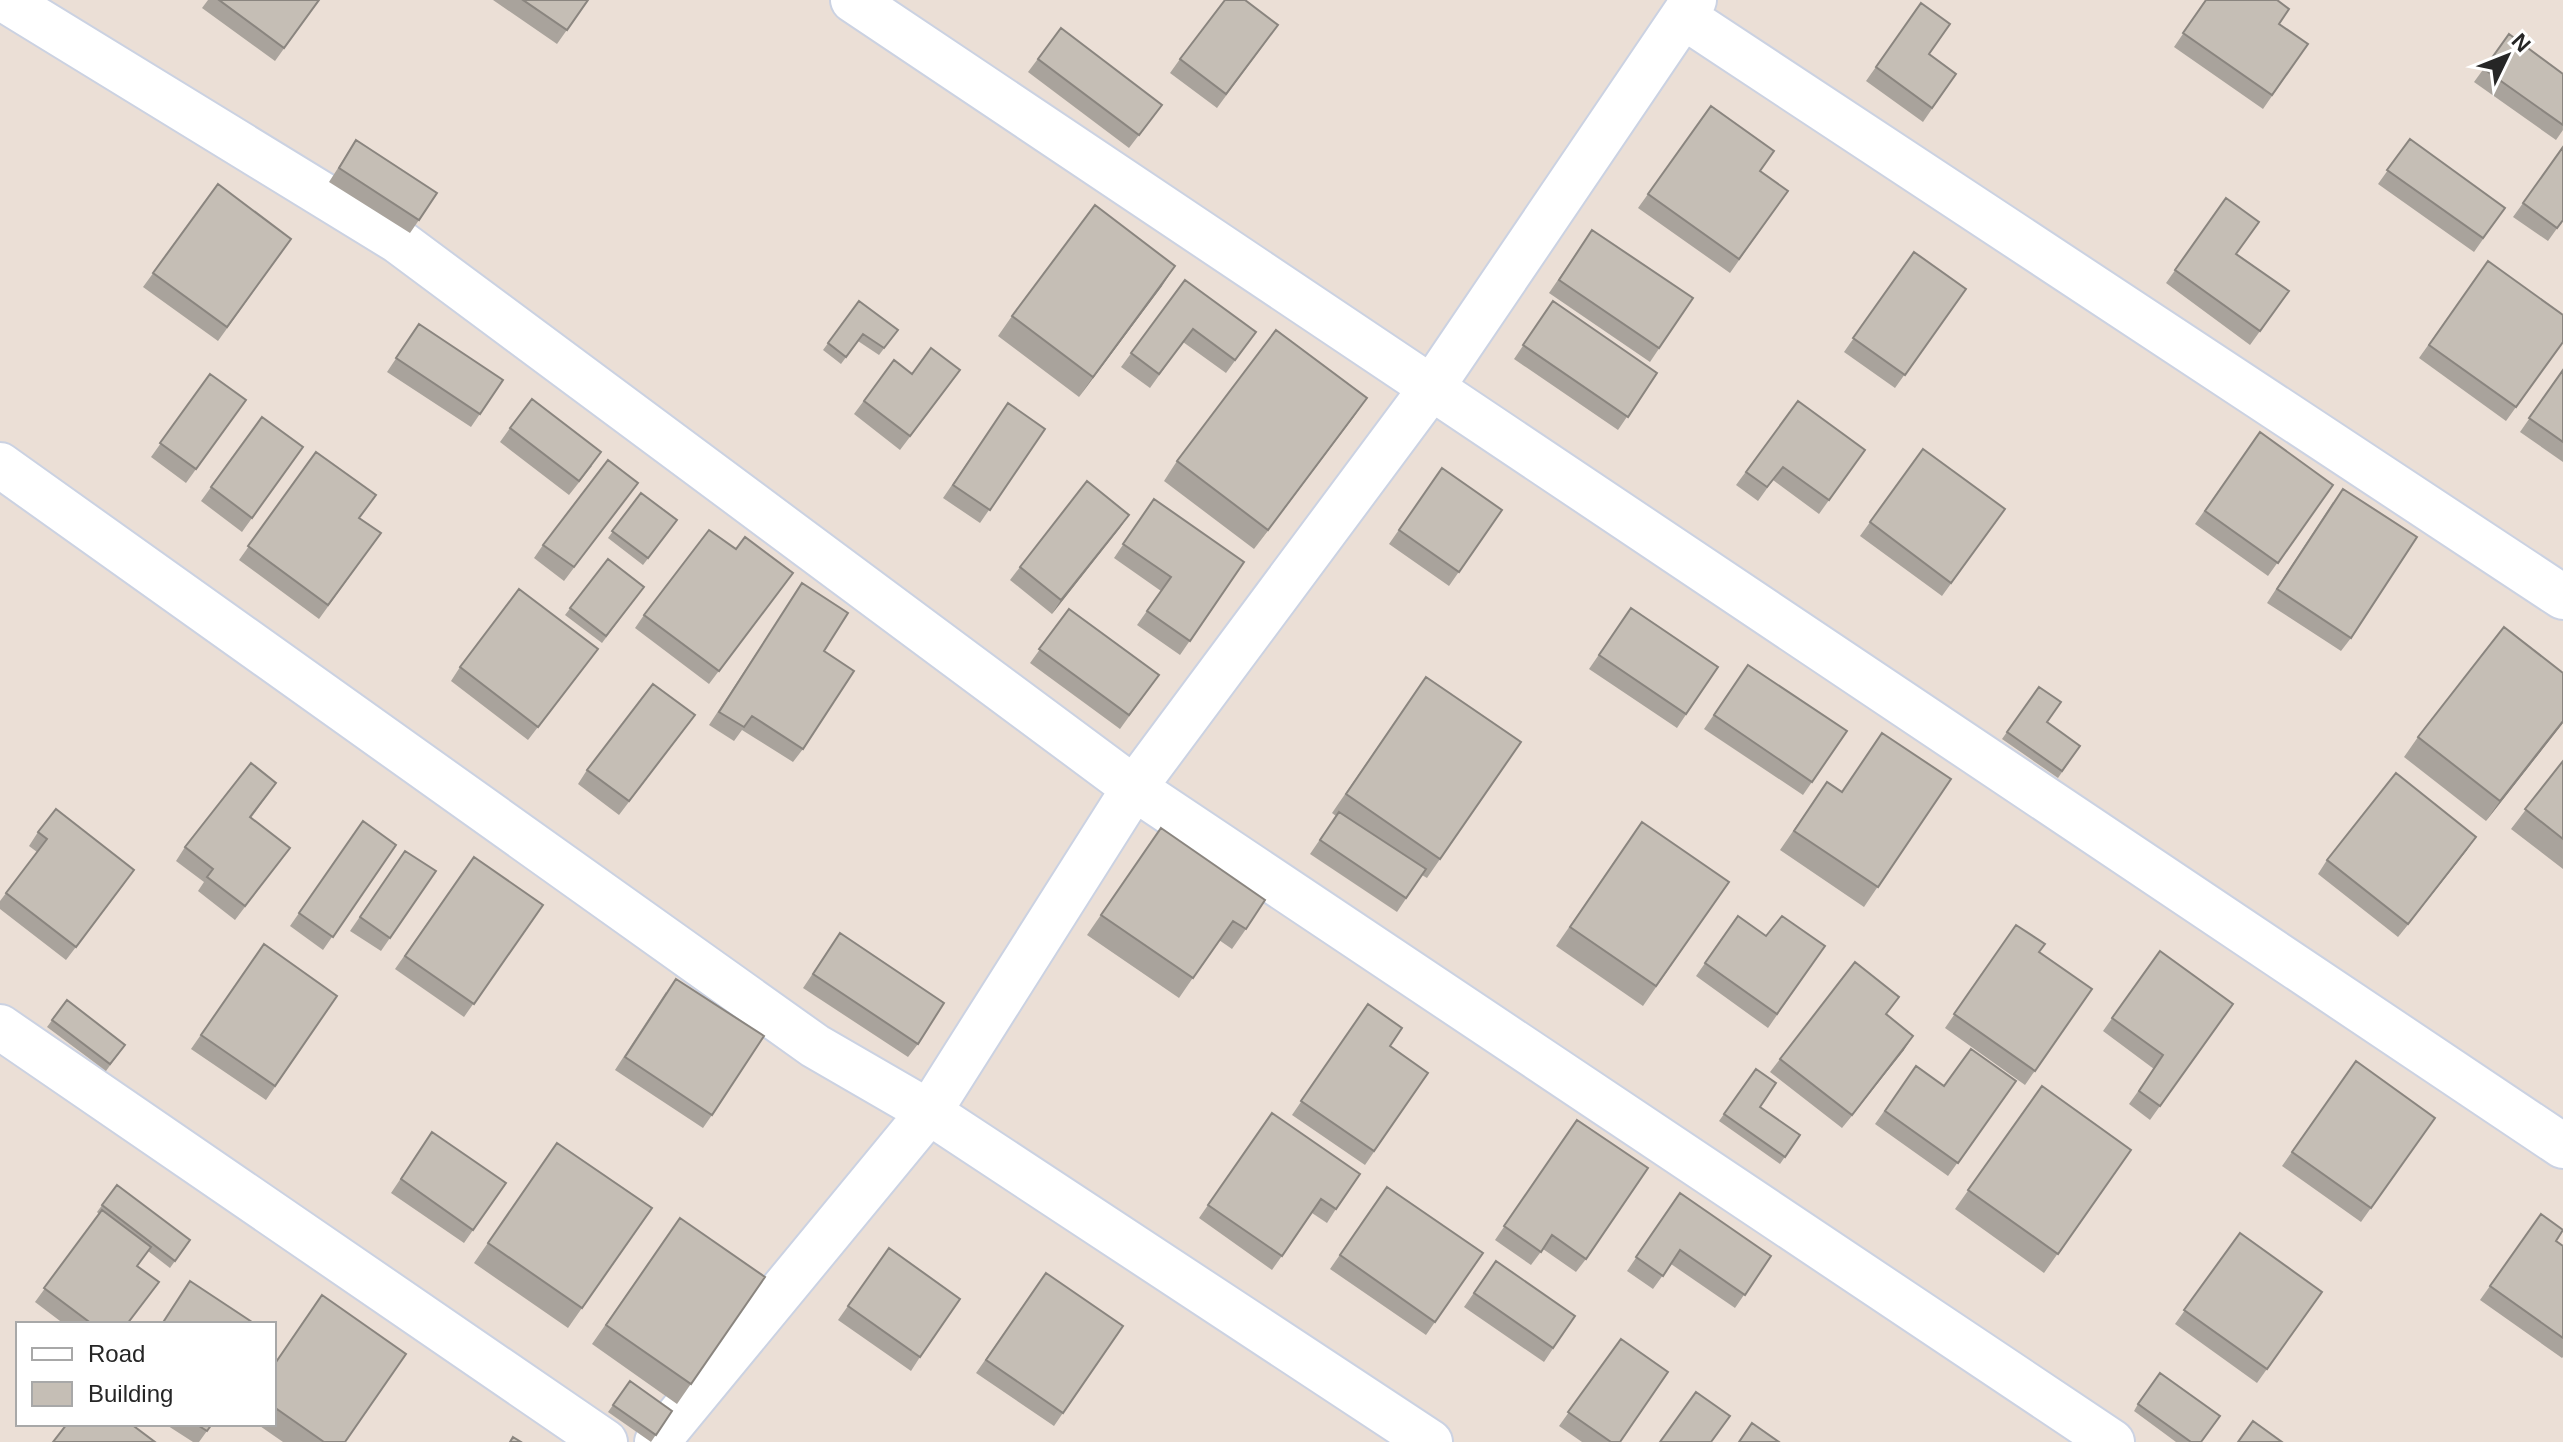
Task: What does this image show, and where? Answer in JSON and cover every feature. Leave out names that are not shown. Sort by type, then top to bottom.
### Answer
[{"type":"street","points":[[5,0],[398,241],[1134,788],[2112,1442]]},
{"type":"street","points":[[853,0],[2563,1146]]},
{"type":"street","points":[[657,1442],[929,1112],[1134,788],[1432,387],[1689,9],[2563,597]]},
{"type":"street","points":[[0,465],[815,1046],[929,1112],[1430,1442]]},
{"type":"street","points":[[0,1027],[605,1442]]},
{"type":"building","points":[[219,0],[319,0],[284,48]]},
{"type":"building","points":[[523,0],[588,0],[567,30]]},
{"type":"building","points":[[1225,0],[1245,0],[1278,25],[1226,94],[1180,59]]},
{"type":"building","points":[[2206,0],[2277,0],[2289,9],[2279,24],[2308,44],[2272,95],[2183,33]]},
{"type":"building","points":[[1921,3],[1950,24],[1929,54],[1956,74],[1932,108],[1876,67]]},
{"type":"building","points":[[1061,28],[1162,105],[1139,135],[1038,59]]},
{"type":"building","points":[[2509,34],[2563,74],[2563,125],[2484,69]]},
{"type":"building","points":[[1711,106],[1774,151],[1760,171],[1788,191],[1739,259],[1648,194]]},
{"type":"building","points":[[2410,139],[2505,208],[2483,238],[2387,170]]},
{"type":"building","points":[[356,140],[437,193],[419,220],[339,168]]},
{"type":"building","points":[[2563,147],[2563,220],[2557,228],[2523,203]]},
{"type":"building","points":[[218,184],[291,239],[227,327],[153,273]]},
{"type":"building","points":[[2226,198],[2259,222],[2236,254],[2289,291],[2260,331],[2175,270]]},
{"type":"building","points":[[1095,205],[1175,266],[1093,377],[1012,316]]},
{"type":"building","points":[[1592,230],[1693,298],[1659,348],[1559,280]]},
{"type":"building","points":[[1914,252],[1966,289],[1905,375],[1853,338]]},
{"type":"building","points":[[2488,261],[2563,315],[2563,342],[2516,407],[2429,345]]},
{"type":"building","points":[[1185,280],[1256,332],[1235,360],[1193,329],[1159,374],[1131,353]]},
{"type":"building","points":[[859,301],[898,330],[884,348],[863,334],[846,357],[828,343]]},
{"type":"building","points":[[1553,301],[1657,373],[1628,417],[1523,345]]},
{"type":"building","points":[[419,324],[503,380],[480,414],[396,358]]},
{"type":"building","points":[[1276,330],[1367,398],[1268,530],[1177,461]]},
{"type":"building","points":[[931,348],[960,370],[910,436],[864,401],[894,360],[912,374]]},
{"type":"building","points":[[2563,370],[2563,442],[2529,418]]},
{"type":"building","points":[[210,374],[246,400],[196,469],[160,443]]},
{"type":"building","points":[[532,399],[601,452],[579,481],[510,428]]},
{"type":"building","points":[[1798,401],[1865,450],[1829,500],[1783,467],[1767,487],[1746,472]]},
{"type":"building","points":[[1008,403],[1045,429],[990,510],[953,485]]},
{"type":"building","points":[[262,417],[303,447],[252,518],[211,487]]},
{"type":"building","points":[[2260,432],[2333,485],[2278,563],[2205,511]]},
{"type":"building","points":[[1923,449],[2005,509],[1951,583],[1870,522]]},
{"type":"building","points":[[316,452],[376,495],[359,518],[381,533],[328,605],[248,546]]},
{"type":"building","points":[[608,460],[638,483],[574,567],[543,545]]},
{"type":"building","points":[[1442,468],[1502,510],[1459,572],[1399,530]]},
{"type":"building","points":[[1087,481],[1129,515],[1061,600],[1020,567]]},
{"type":"building","points":[[2343,489],[2417,537],[2351,638],[2277,589]]},
{"type":"building","points":[[641,493],[677,520],[648,558],[612,531]]},
{"type":"building","points":[[1154,499],[1244,562],[1190,641],[1147,611],[1171,577],[1123,544]]},
{"type":"building","points":[[709,530],[736,549],[745,537],[793,573],[719,671],[644,615]]},
{"type":"building","points":[[608,559],[644,587],[606,636],[570,608]]},
{"type":"building","points":[[802,583],[848,613],[824,651],[854,671],[803,749],[752,716],[744,727],[719,712]]},
{"type":"building","points":[[519,589],[598,649],[538,727],[460,667]]},
{"type":"building","points":[[1631,608],[1718,667],[1686,714],[1599,655]]},
{"type":"building","points":[[1069,609],[1159,675],[1129,715],[1039,649]]},
{"type":"building","points":[[2504,627],[2563,673],[2563,721],[2500,801],[2418,737]]},
{"type":"building","points":[[1748,665],[1847,731],[1812,782],[1714,715]]},
{"type":"building","points":[[1426,677],[1521,742],[1440,859],[1346,794]]},
{"type":"building","points":[[653,684],[695,715],[629,801],[587,770]]},
{"type":"building","points":[[2039,687],[2061,702],[2047,722],[2080,746],[2062,771],[2007,732]]},
{"type":"building","points":[[1882,733],[1951,779],[1878,887],[1794,831],[1827,782],[1842,792]]},
{"type":"building","points":[[2563,761],[2563,839],[2525,809]]},
{"type":"building","points":[[251,763],[276,783],[250,817],[290,848],[245,906],[207,877],[213,869],[185,847]]},
{"type":"building","points":[[2396,773],[2476,837],[2408,924],[2327,860]]},
{"type":"building","points":[[56,809],[134,870],[76,947],[6,893],[47,839],[38,832]]},
{"type":"building","points":[[1339,812],[1426,869],[1406,898],[1320,840]]},
{"type":"building","points":[[363,821],[396,845],[333,937],[299,913]]},
{"type":"building","points":[[1642,822],[1729,882],[1656,986],[1570,927]]},
{"type":"building","points":[[1161,828],[1265,900],[1246,929],[1233,921],[1193,978],[1101,915]]},
{"type":"building","points":[[405,851],[436,871],[390,938],[360,917]]},
{"type":"building","points":[[474,857],[543,905],[474,1004],[405,956]]},
{"type":"building","points":[[1738,916],[1766,936],[1782,916],[1825,946],[1777,1014],[1705,963]]},
{"type":"building","points":[[2016,925],[2045,944],[2039,952],[2092,989],[2035,1071],[1954,1014]]},
{"type":"building","points":[[840,933],[944,1003],[918,1044],[813,974]]},
{"type":"building","points":[[264,944],[337,996],[275,1086],[201,1035]]},
{"type":"building","points":[[2160,951],[2233,1004],[2160,1106],[2139,1091],[2163,1055],[2112,1018]]},
{"type":"building","points":[[1855,962],[1899,997],[1886,1014],[1913,1036],[1852,1115],[1780,1059]]},
{"type":"building","points":[[676,979],[764,1036],[712,1115],[625,1057]]},
{"type":"building","points":[[67,1000],[125,1045],[110,1064],[52,1020]]},
{"type":"building","points":[[1368,1004],[1402,1028],[1390,1046],[1428,1073],[1374,1151],[1301,1101]]},
{"type":"building","points":[[1971,1049],[2016,1081],[1958,1163],[1885,1111],[1916,1066],[1944,1086]]},
{"type":"building","points":[[2356,1061],[2435,1118],[2371,1208],[2292,1152]]},
{"type":"building","points":[[1756,1069],[1776,1083],[1760,1107],[1800,1135],[1785,1157],[1724,1114]]},
{"type":"building","points":[[2042,1086],[2131,1150],[2058,1254],[1968,1190]]},
{"type":"building","points":[[1272,1113],[1360,1174],[1336,1209],[1321,1199],[1282,1256],[1208,1205]]},
{"type":"building","points":[[1577,1120],[1648,1168],[1586,1259],[1552,1235],[1541,1252],[1504,1226]]},
{"type":"building","points":[[432,1132],[506,1183],[473,1230],[401,1179]]},
{"type":"building","points":[[557,1143],[652,1208],[582,1308],[488,1243]]},
{"type":"building","points":[[117,1185],[190,1240],[175,1261],[102,1205]]},
{"type":"building","points":[[1387,1187],[1483,1253],[1435,1322],[1340,1255]]},
{"type":"building","points":[[1680,1193],[1771,1256],[1745,1295],[1680,1250],[1663,1276],[1636,1257]]},
{"type":"building","points":[[102,1210],[151,1247],[137,1266],[159,1282],[129,1322],[89,1322],[44,1288]]},
{"type":"building","points":[[2541,1214],[2563,1230],[2556,1241],[2563,1246],[2563,1338],[2490,1286]]},
{"type":"building","points":[[680,1218],[765,1277],[691,1384],[606,1325]]},
{"type":"building","points":[[2240,1233],[2322,1292],[2267,1369],[2184,1310]]},
{"type":"building","points":[[889,1248],[960,1299],[920,1357],[848,1306]]},
{"type":"building","points":[[1496,1261],[1575,1316],[1553,1348],[1474,1293]]},
{"type":"building","points":[[1046,1273],[1123,1326],[1063,1413],[986,1360]]},
{"type":"building","points":[[190,1281],[252,1322],[163,1322]]},
{"type":"building","points":[[322,1295],[406,1354],[345,1442],[324,1442],[276,1408],[276,1362]]},
{"type":"building","points":[[1621,1339],[1668,1372],[1620,1442],[1611,1442],[1568,1412]]},
{"type":"building","points":[[2160,1373],[2220,1416],[2201,1442],[2191,1442],[2138,1404]]},
{"type":"building","points":[[630,1381],[672,1411],[656,1435],[613,1405]]},
{"type":"building","points":[[1696,1392],[1730,1416],[1711,1442],[1660,1442]]},
{"type":"building","points":[[2253,1421],[2282,1442],[2238,1442]]},
{"type":"building","points":[[1752,1423],[1779,1442],[1739,1442]]},
{"type":"building","points":[[65,1426],[134,1426],[155,1442],[53,1442]]}]
